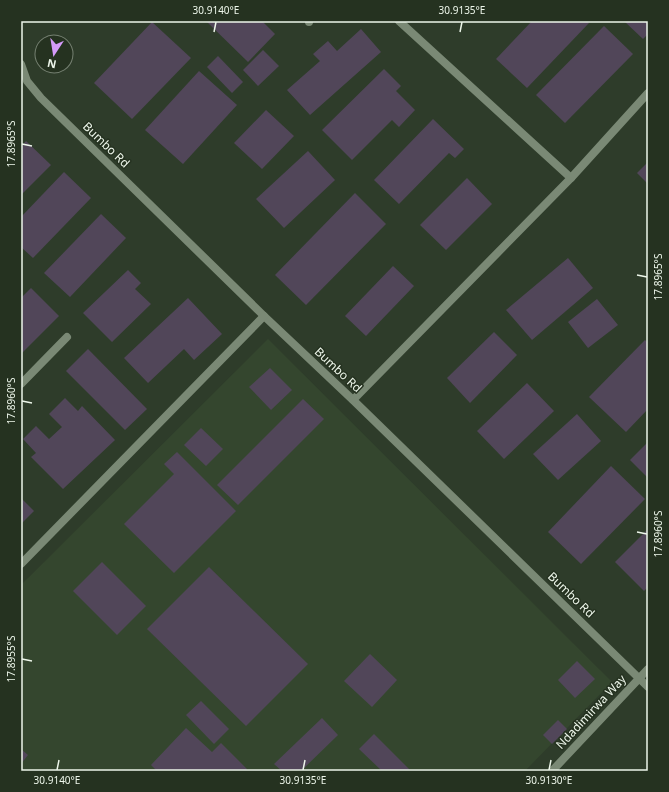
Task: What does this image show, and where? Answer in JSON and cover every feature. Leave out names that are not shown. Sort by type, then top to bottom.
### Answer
[{"type":"street","points":[[399,21],[571,178]]},
{"type":"street","name":"Bumbo Rd","points":[[21,64],[27,81],[41,98],[648,687]]},
{"type":"street","points":[[353,400],[571,178],[648,93]]},
{"type":"street","points":[[21,564],[264,316]]},
{"type":"street","points":[[21,384],[68,338]]},
{"type":"street","name":"Ndadimirwa Way","points":[[552,771],[648,669]]},
{"type":"shaded area","points":[[268,339],[612,682],[525,771],[21,771],[21,585]]},
{"type":"building","points":[[206,21],[262,21],[275,34],[248,62]]},
{"type":"building","points":[[532,21],[586,21],[589,23],[527,88],[496,59]]},
{"type":"building","points":[[624,21],[648,21],[648,34],[643,39]]},
{"type":"building","points":[[152,22],[191,58],[132,119],[94,83]]},
{"type":"building","points":[[604,26],[633,54],[565,123],[536,95]]},
{"type":"building","points":[[361,29],[381,52],[310,115],[287,90],[320,61],[313,54],[328,41],[337,51]]},
{"type":"building","points":[[263,50],[279,66],[258,86],[243,70]]},
{"type":"building","points":[[218,56],[243,82],[232,93],[207,67]]},
{"type":"building","points":[[384,69],[401,86],[396,91],[415,110],[399,127],[392,120],[352,160],[322,130]]},
{"type":"building","points":[[199,71],[237,105],[183,164],[145,130]]},
{"type":"building","points":[[266,110],[294,136],[262,169],[234,143]]},
{"type":"building","points":[[433,119],[464,149],[455,158],[449,153],[399,204],[374,180]]},
{"type":"building","points":[[26,141],[51,165],[21,195],[21,147]]},
{"type":"building","points":[[308,151],[335,180],[284,228],[256,199]]},
{"type":"building","points":[[648,162],[648,184],[637,173]]},
{"type":"building","points":[[64,172],[91,198],[33,258],[21,247],[21,217]]},
{"type":"building","points":[[467,178],[492,204],[446,250],[420,225]]},
{"type":"building","points":[[355,193],[386,224],[306,305],[275,275]]},
{"type":"building","points":[[101,214],[126,238],[70,297],[44,273]]},
{"type":"building","points":[[568,258],[593,288],[532,340],[506,310]]},
{"type":"building","points":[[393,266],[414,286],[366,336],[345,316]]},
{"type":"building","points":[[128,270],[141,283],[135,289],[151,304],[112,342],[83,313]]},
{"type":"building","points":[[31,288],[59,316],[21,354],[21,298]]},
{"type":"building","points":[[188,298],[222,334],[194,360],[184,349],[148,383],[124,358]]},
{"type":"building","points":[[597,299],[618,325],[588,348],[568,322]]},
{"type":"building","points":[[494,332],[517,355],[470,403],[447,378]]},
{"type":"building","points":[[645,340],[648,343],[648,409],[626,432],[589,397]]},
{"type":"building","points":[[88,349],[147,409],[125,430],[66,371]]},
{"type":"building","points":[[270,368],[292,390],[271,410],[249,387]]},
{"type":"building","points":[[527,383],[554,411],[504,459],[477,431]]},
{"type":"building","points":[[65,398],[78,411],[82,406],[115,440],[63,489],[31,457],[36,453],[23,439],[36,426],[49,439],[62,427],[49,414]]},
{"type":"building","points":[[303,399],[324,419],[238,505],[217,485]]},
{"type":"building","points":[[577,414],[601,441],[558,480],[533,454]]},
{"type":"building","points":[[201,428],[223,449],[206,466],[184,445]]},
{"type":"building","points":[[648,442],[648,478],[630,460]]},
{"type":"building","points":[[177,452],[236,511],[174,573],[124,524],[174,474],[164,464]]},
{"type":"building","points":[[611,466],[645,499],[581,564],[548,532]]},
{"type":"building","points":[[21,498],[34,511],[21,524]]},
{"type":"building","points":[[648,529],[648,587],[644,591],[615,562]]},
{"type":"building","points":[[102,562],[146,606],[117,635],[73,591]]},
{"type":"building","points":[[209,567],[308,664],[246,726],[147,629]]},
{"type":"building","points":[[370,654],[397,680],[372,707],[344,681]]},
{"type":"building","points":[[577,661],[595,679],[575,698],[558,680]]},
{"type":"building","points":[[201,701],[229,729],[214,744],[186,715]]},
{"type":"building","points":[[322,718],[338,735],[301,771],[282,771],[274,764]]},
{"type":"building","points":[[558,720],[567,729],[552,744],[543,735]]},
{"type":"building","points":[[186,728],[212,752],[221,743],[247,769],[245,771],[157,771],[151,765]]},
{"type":"building","points":[[374,734],[411,771],[382,771],[359,749]]},
{"type":"building","points":[[21,749],[28,755],[21,764]]}]
